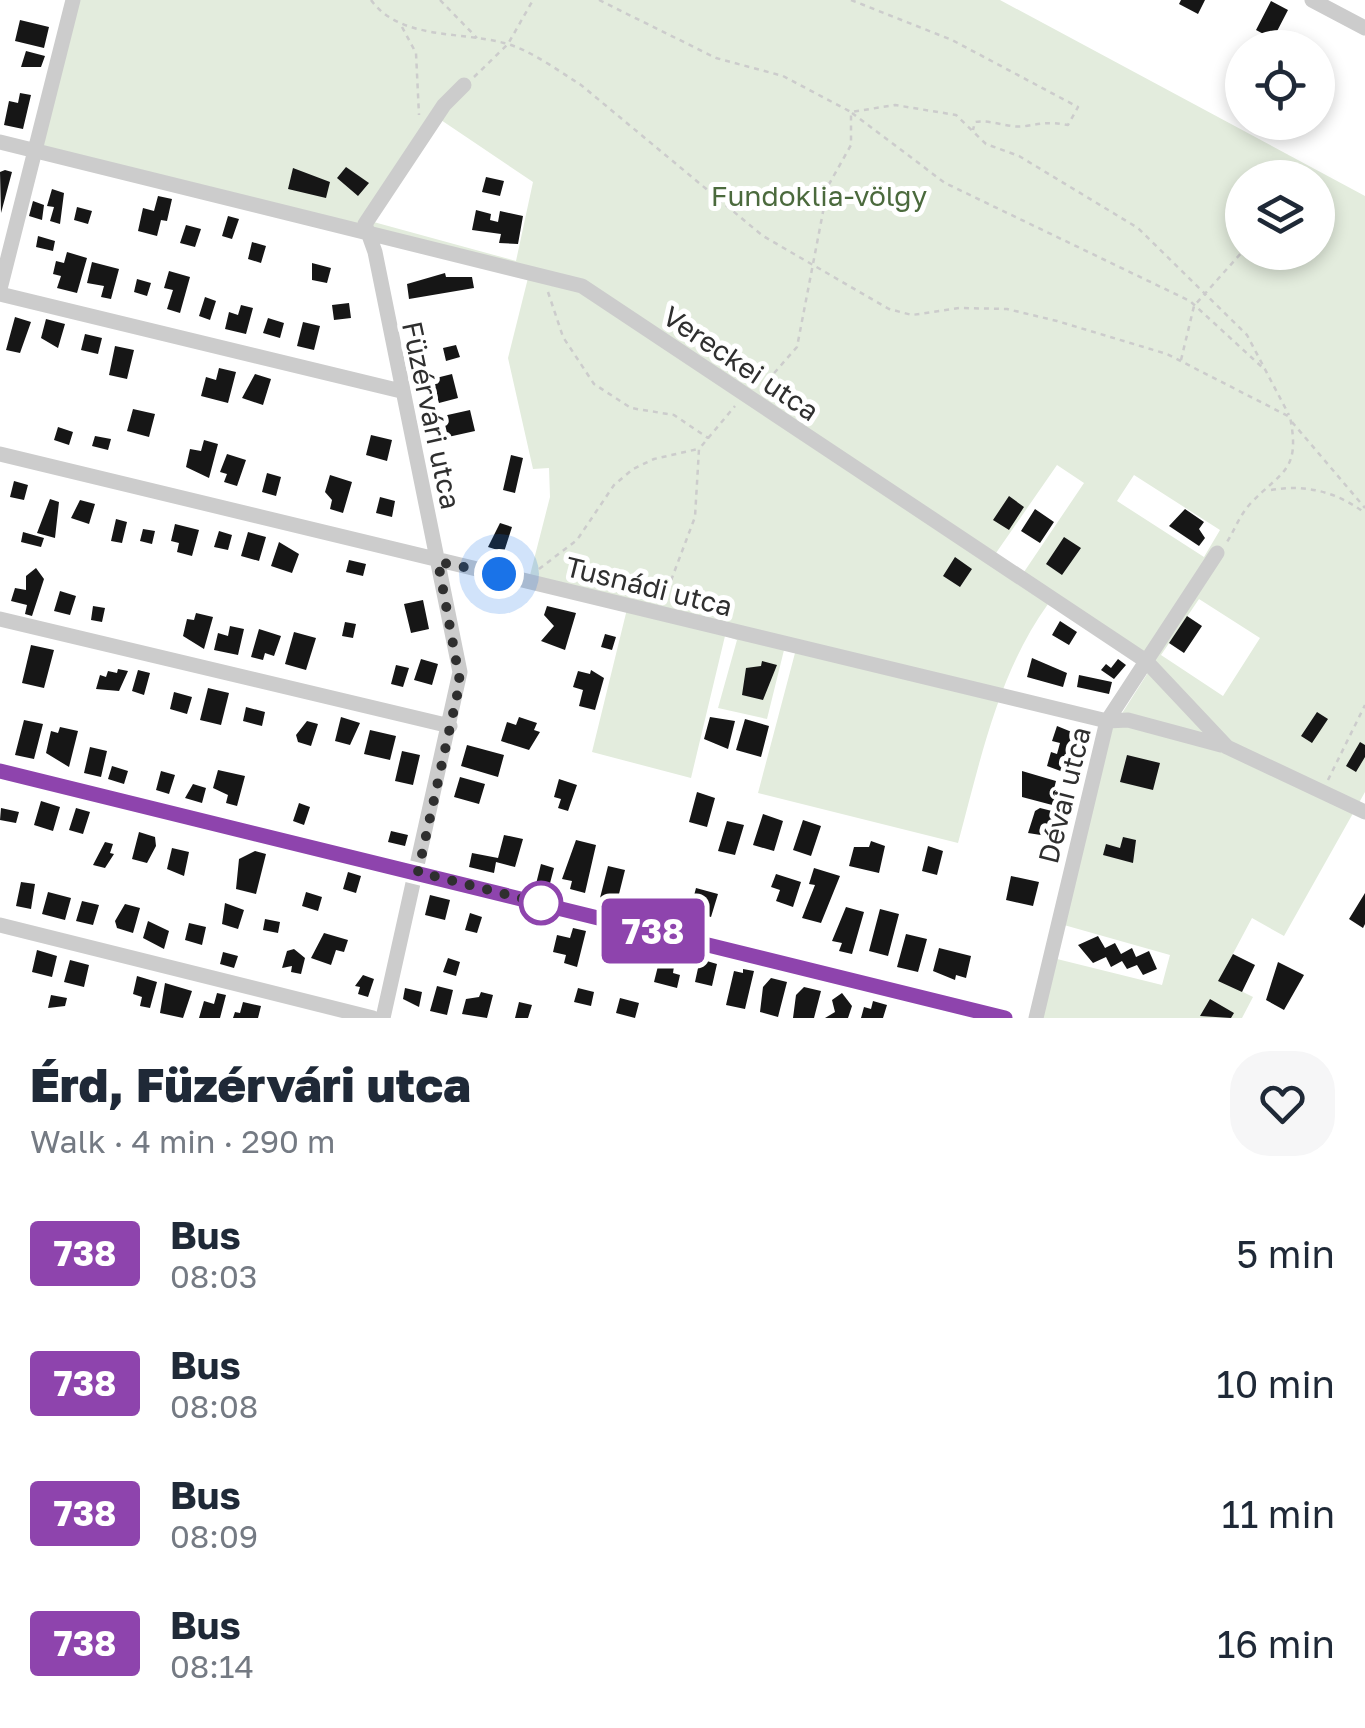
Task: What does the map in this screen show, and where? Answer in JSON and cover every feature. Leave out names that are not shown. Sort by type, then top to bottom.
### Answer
[{"type":"street","points":[[73,0],[0,292],[402,391]]},
{"type":"street","points":[[1312,0],[1365,28]]},
{"type":"street","points":[[366,232],[365,224],[374,207],[427,128],[464,85]]},
{"type":"street","name":"Vereckei utca","points":[[0,142],[582,286],[1146,662],[1227,747],[1267,762],[1321,793],[1365,812]]},
{"type":"street","name":"Füzérvári utca","points":[[366,232],[375,252],[460,672],[384,1018]]},
{"type":"street","name":"Tusnádi utca","points":[[0,454],[658,615],[1107,721],[1128,720],[1227,747]]},
{"type":"street","name":"Dévai utca","points":[[1036,1018],[1107,721],[1217,554]]},
{"type":"street","points":[[0,619],[450,726]]},
{"type":"street","points":[[0,771],[1005,1018]]},
{"type":"street","points":[[0,925],[373,1018]]},
{"type":"path","points":[[372,0],[381,14],[402,26],[508,44],[581,85],[763,236],[889,310],[912,314],[959,308],[1008,309],[1181,362],[1290,418]]},
{"type":"path","points":[[440,0],[478,38]]},
{"type":"path","points":[[464,85],[508,44],[533,0]]},
{"type":"path","points":[[598,0],[716,58],[783,76],[851,112],[945,183],[1032,221],[1194,306],[1265,370]]},
{"type":"path","points":[[851,0],[952,40],[1078,107],[1068,125],[1038,122],[1025,126],[985,120],[975,122],[973,131]]},
{"type":"path","points":[[402,26],[416,54],[418,112],[427,128]]},
{"type":"path","points":[[851,112],[894,105],[956,115],[986,144],[1025,160],[1124,217],[1247,336],[1290,418],[1365,510]]},
{"type":"path","points":[[658,615],[695,517],[699,449],[796,348],[828,186],[851,145],[851,112]]},
{"type":"path","points":[[1181,362],[1194,306],[1226,270]]},
{"type":"path","points":[[546,276],[563,337],[594,384],[631,408],[674,414],[708,438]]},
{"type":"path","points":[[1229,539],[1249,505],[1270,490],[1293,452],[1290,418]]},
{"type":"path","points":[[524,580],[578,540],[614,486],[633,469],[654,459],[699,449]]},
{"type":"path","points":[[1270,490],[1316,490],[1365,510]]},
{"type":"path","points":[[1321,793],[1365,705]]},
{"type":"green space","name":"Fundoklia-völgy","points":[[78,0],[1000,0],[1225,121],[1225,140],[1261,140],[1298,160],[1225,160],[1225,270],[1335,270],[1335,180],[1365,196],[1365,792],[1284,936],[1252,918],[1219,980],[1253,997],[1242,1018],[1041,1018],[1057,959],[1162,985],[1170,955],[1064,925],[1112,729],[1149,671],[1048,604],[1003,689],[958,843],[758,793],[795,653],[784,650],[767,719],[718,708],[737,640],[725,636],[691,778],[592,752],[628,605],[529,579],[550,497],[549,468],[533,469],[508,358],[529,274],[40,148]],"holes":[[[441,120],[533,182],[516,261],[370,221]],[[1057,465],[1084,483],[1024,572],[996,553]],[[1134,475],[1220,530],[1204,557],[1117,501]],[[1199,599],[1260,638],[1223,696],[1161,655]]]},
{"type":"building","points":[[1181,0],[1205,0],[1198,14],[1179,4]]},
{"type":"building","points":[[1271,1],[1288,10],[1278,30],[1256,30]]},
{"type":"building","points":[[20,20],[49,27],[44,48],[15,41]]},
{"type":"building","points":[[26,51],[45,56],[41,67],[21,67]]},
{"type":"building","points":[[20,93],[31,95],[23,129],[4,125],[9,101],[18,103]]},
{"type":"building","points":[[346,167],[369,183],[358,196],[337,178]]},
{"type":"building","points":[[293,168],[330,182],[326,198],[288,189]]},
{"type":"building","points":[[0,172],[12,172],[1,213]]},
{"type":"building","points":[[486,177],[504,181],[500,196],[482,192]]},
{"type":"building","points":[[52,189],[64,193],[60,224],[50,221],[54,207],[47,206]]},
{"type":"building","points":[[158,196],[172,199],[167,221],[161,220],[157,236],[138,231],[143,208],[154,211]]},
{"type":"building","points":[[33,201],[44,205],[42,220],[29,216]]},
{"type":"building","points":[[77,207],[92,211],[88,224],[74,220]]},
{"type":"building","points":[[476,210],[491,214],[490,220],[498,222],[500,211],[523,216],[518,244],[499,243],[501,234],[472,230]]},
{"type":"building","points":[[228,216],[239,219],[232,239],[222,236]]},
{"type":"building","points":[[186,225],[201,229],[195,247],[180,243]]},
{"type":"building","points":[[38,236],[55,241],[53,251],[36,247]]},
{"type":"building","points":[[252,242],[266,246],[261,263],[248,259]]},
{"type":"building","points":[[67,252],[87,258],[77,293],[57,288],[61,276],[53,274],[56,261],[64,263]]},
{"type":"building","points":[[92,262],[119,269],[111,299],[101,297],[104,286],[87,283]]},
{"type":"building","points":[[312,263],[331,268],[327,283],[312,280]]},
{"type":"building","points":[[169,271],[190,277],[180,313],[167,309],[173,290],[164,288]]},
{"type":"building","points":[[445,273],[446,277],[472,277],[474,288],[409,299],[407,284]]},
{"type":"building","points":[[137,279],[151,283],[147,296],[134,292]]},
{"type":"building","points":[[205,297],[216,301],[210,320],[199,316]]},
{"type":"building","points":[[349,303],[351,318],[334,320],[332,305]]},
{"type":"building","points":[[241,305],[253,308],[246,334],[225,329],[229,312],[238,315]]},
{"type":"building","points":[[15,317],[31,322],[20,353],[6,350]]},
{"type":"building","points":[[268,318],[284,323],[280,338],[263,333]]},
{"type":"building","points":[[46,319],[65,324],[58,348],[41,338]]},
{"type":"building","points":[[303,322],[320,326],[314,350],[297,346]]},
{"type":"building","points":[[85,334],[102,338],[98,354],[81,350]]},
{"type":"building","points":[[456,345],[460,357],[446,361],[443,348]]},
{"type":"building","points":[[115,346],[134,350],[127,379],[109,375]]},
{"type":"building","points":[[219,368],[236,372],[228,403],[201,396],[206,377],[216,380]]},
{"type":"building","points":[[255,374],[271,379],[263,405],[242,398]]},
{"type":"building","points":[[452,374],[458,398],[439,403],[432,379]]},
{"type":"building","points":[[133,409],[155,414],[149,437],[127,431]]},
{"type":"building","points":[[470,410],[475,431],[448,437],[443,416]]},
{"type":"building","points":[[58,427],[73,432],[69,445],[54,440]]},
{"type":"building","points":[[371,435],[392,440],[387,461],[366,455]]},
{"type":"building","points":[[95,436],[111,439],[108,450],[92,446]]},
{"type":"building","points":[[204,440],[218,444],[209,478],[186,467],[190,449],[201,451]]},
{"type":"building","points":[[227,454],[246,460],[237,486],[224,482],[227,474],[220,472]]},
{"type":"building","points":[[511,455],[523,458],[515,493],[503,490]]},
{"type":"building","points":[[267,473],[281,477],[276,496],[262,492]]},
{"type":"building","points":[[330,475],[352,482],[343,513],[330,509],[332,500],[325,492]]},
{"type":"building","points":[[14,481],[28,485],[24,500],[10,497]]},
{"type":"building","points":[[1009,496],[1024,507],[1009,530],[993,520]]},
{"type":"building","points":[[380,497],[395,501],[392,517],[376,513]]},
{"type":"building","points":[[50,499],[59,502],[55,538],[37,533]]},
{"type":"building","points":[[80,500],[95,504],[89,524],[71,518]]},
{"type":"building","points":[[1035,509],[1054,522],[1040,543],[1021,531]]},
{"type":"building","points":[[1185,509],[1204,522],[1199,529],[1205,538],[1199,546],[1169,526]]},
{"type":"building","points":[[116,519],[127,522],[122,543],[111,541]]},
{"type":"building","points":[[500,523],[512,527],[504,552],[488,547]]},
{"type":"building","points":[[175,524],[199,530],[192,556],[177,552],[179,543],[171,541]]},
{"type":"building","points":[[143,529],[155,531],[152,544],[140,541]]},
{"type":"building","points":[[219,531],[232,535],[228,550],[214,547]]},
{"type":"building","points":[[23,532],[44,538],[41,547],[21,542]]},
{"type":"building","points":[[248,532],[266,537],[259,561],[241,556]]},
{"type":"building","points":[[1064,537],[1081,548],[1062,575],[1046,564]]},
{"type":"building","points":[[279,542],[299,554],[292,573],[271,566]]},
{"type":"building","points":[[955,557],[972,569],[960,587],[943,576]]},
{"type":"building","points":[[349,560],[366,564],[363,576],[346,572]]},
{"type":"building","points":[[36,568],[44,579],[32,616],[25,614],[27,605],[11,601],[15,588],[26,590],[26,576]]},
{"type":"building","points":[[60,591],[76,596],[70,615],[54,611]]},
{"type":"building","points":[[423,600],[429,629],[411,633],[404,604]]},
{"type":"building","points":[[93,606],[105,608],[102,622],[91,620]]},
{"type":"building","points":[[547,606],[576,613],[565,650],[541,641],[554,626],[544,615]]},
{"type":"building","points":[[196,613],[213,617],[204,649],[183,636],[187,619],[194,620]]},
{"type":"building","points":[[1187,616],[1202,626],[1184,653],[1169,643]]},
{"type":"building","points":[[1060,621],[1077,632],[1069,645],[1052,635]]},
{"type":"building","points":[[345,622],[356,624],[353,638],[342,636]]},
{"type":"building","points":[[230,626],[244,629],[238,655],[214,650],[218,633],[228,636]]},
{"type":"building","points":[[259,629],[281,636],[274,656],[265,653],[263,660],[251,657]]},
{"type":"building","points":[[294,632],[316,638],[306,670],[285,664]]},
{"type":"building","points":[[605,634],[616,637],[612,650],[601,647]]},
{"type":"building","points":[[31,645],[54,650],[44,688],[22,683]]},
{"type":"building","points":[[1032,658],[1067,673],[1063,687],[1027,677]]},
{"type":"building","points":[[421,659],[438,664],[432,685],[414,680]]},
{"type":"building","points":[[1118,659],[1126,665],[1114,679],[1101,670],[1106,664],[1111,668]]},
{"type":"building","points":[[762,661],[777,665],[763,700],[742,695],[746,668],[761,666]]},
{"type":"building","points":[[396,665],[409,668],[403,687],[391,684]]},
{"type":"building","points":[[118,669],[128,671],[119,691],[96,689],[100,675],[106,677],[108,671],[117,673]]},
{"type":"building","points":[[138,670],[150,673],[144,695],[132,691]]},
{"type":"building","points":[[591,670],[604,678],[595,710],[579,706],[583,690],[573,687],[578,671],[590,674]]},
{"type":"building","points":[[1079,675],[1112,682],[1109,694],[1077,687]]},
{"type":"building","points":[[208,688],[229,693],[221,725],[200,720]]},
{"type":"building","points":[[174,692],[192,697],[187,714],[170,709]]},
{"type":"building","points":[[246,707],[265,712],[262,726],[243,721]]},
{"type":"building","points":[[1317,712],[1328,719],[1312,743],[1301,736]]},
{"type":"building","points":[[341,717],[360,723],[350,745],[335,741]]},
{"type":"building","points":[[519,717],[537,723],[534,730],[540,732],[529,750],[501,741],[507,722],[516,725]]},
{"type":"building","points":[[710,717],[735,721],[728,749],[704,739]]},
{"type":"building","points":[[745,719],[769,726],[761,757],[736,750]]},
{"type":"building","points":[[24,720],[43,724],[34,759],[15,755]]},
{"type":"building","points":[[307,721],[318,724],[311,746],[298,742],[296,735]]},
{"type":"building","points":[[1057,726],[1084,737],[1072,758],[1078,763],[1074,776],[1047,766],[1051,752],[1057,754],[1060,743],[1052,741]]},
{"type":"building","points":[[60,727],[78,731],[69,767],[46,753],[51,731],[58,733]]},
{"type":"building","points":[[370,730],[396,736],[390,760],[364,754]]},
{"type":"building","points":[[1360,742],[1365,745],[1365,757],[1356,772],[1346,766]]},
{"type":"building","points":[[467,745],[504,755],[498,777],[461,766]]},
{"type":"building","points":[[90,747],[107,751],[101,777],[84,773]]},
{"type":"building","points":[[402,751],[420,755],[413,785],[395,781]]},
{"type":"building","points":[[1127,755],[1160,763],[1153,790],[1120,782]]},
{"type":"building","points":[[112,766],[128,771],[124,784],[108,779]]},
{"type":"building","points":[[218,770],[245,776],[237,806],[226,803],[228,795],[213,788]]},
{"type":"building","points":[[161,771],[175,775],[169,794],[156,790]]},
{"type":"building","points":[[1022,771],[1056,781],[1054,789],[1060,791],[1056,806],[1022,797]]},
{"type":"building","points":[[460,777],[485,784],[479,804],[454,797]]},
{"type":"building","points":[[559,779],[577,785],[568,811],[558,808],[561,799],[554,797]]},
{"type":"building","points":[[193,784],[206,788],[202,803],[185,798]]},
{"type":"building","points":[[697,792],[715,798],[707,827],[689,822]]},
{"type":"building","points":[[41,801],[60,807],[53,831],[34,825]]},
{"type":"building","points":[[299,803],[310,807],[304,825],[293,821]]},
{"type":"building","points":[[1,808],[19,812],[16,823],[0,820]]},
{"type":"building","points":[[76,808],[90,812],[83,834],[69,830]]},
{"type":"building","points":[[1040,808],[1072,816],[1070,822],[1060,826],[1060,838],[1028,833],[1035,811]]},
{"type":"building","points":[[763,814],[783,821],[774,851],[753,845]]},
{"type":"building","points":[[803,820],[821,826],[811,856],[793,850]]},
{"type":"building","points":[[727,821],[744,825],[735,855],[718,851]]},
{"type":"building","points":[[391,831],[408,835],[405,846],[388,842]]},
{"type":"building","points":[[139,832],[155,837],[156,846],[147,863],[132,859]]},
{"type":"building","points":[[504,835],[523,839],[515,867],[496,862],[494,873],[469,867],[472,853],[498,858]]},
{"type":"building","points":[[1123,837],[1136,840],[1133,863],[1103,855],[1106,844],[1120,848]]},
{"type":"building","points":[[576,840],[596,845],[585,893],[570,889],[572,881],[562,879]]},
{"type":"building","points":[[871,841],[885,846],[879,873],[849,866],[854,847],[869,847]]},
{"type":"building","points":[[105,842],[113,844],[110,853],[114,854],[105,868],[93,865]]},
{"type":"building","points":[[928,846],[943,851],[937,875],[922,871]]},
{"type":"building","points":[[172,848],[189,852],[184,876],[167,869]]},
{"type":"building","points":[[255,851],[266,854],[256,894],[236,889],[239,859]]},
{"type":"building","points":[[541,864],[554,868],[549,887],[536,884]]},
{"type":"building","points":[[608,866],[625,870],[617,902],[600,898]]},
{"type":"building","points":[[814,868],[840,876],[821,923],[802,918],[815,885],[809,884]]},
{"type":"building","points":[[348,872],[361,876],[356,893],[343,889]]},
{"type":"building","points":[[776,874],[801,882],[793,907],[776,901],[780,890],[771,887]]},
{"type":"building","points":[[1011,876],[1039,882],[1033,906],[1006,900]]},
{"type":"building","points":[[21,882],[35,884],[31,909],[16,906]]},
{"type":"building","points":[[696,888],[718,894],[711,917],[690,911]]},
{"type":"building","points":[[48,892],[71,898],[65,920],[42,914]]},
{"type":"building","points":[[306,892],[322,897],[318,911],[302,906]]},
{"type":"building","points":[[1365,893],[1365,924],[1363,928],[1349,919]]},
{"type":"building","points":[[430,895],[450,900],[445,920],[425,915]]},
{"type":"building","points":[[82,901],[99,905],[93,925],[76,921]]},
{"type":"building","points":[[225,903],[244,910],[238,929],[222,924]]},
{"type":"building","points":[[125,904],[140,908],[133,933],[117,928],[115,921]]},
{"type":"building","points":[[846,907],[864,912],[852,954],[839,951],[842,943],[832,941]]},
{"type":"building","points":[[880,909],[899,914],[888,956],[869,951]]},
{"type":"building","points":[[470,913],[482,917],[477,933],[465,930]]},
{"type":"building","points":[[265,919],[280,922],[278,933],[263,930]]},
{"type":"building","points":[[148,921],[169,931],[164,949],[143,938]]},
{"type":"building","points":[[189,923],[206,927],[202,945],[185,940]]},
{"type":"building","points":[[573,928],[586,931],[577,967],[564,963],[566,955],[553,952],[557,935],[570,938]]},
{"type":"building","points":[[324,933],[348,940],[344,952],[336,950],[331,965],[311,958]]},
{"type":"building","points":[[906,934],[927,939],[918,972],[897,967]]},
{"type":"building","points":[[1098,936],[1105,948],[1115,943],[1121,954],[1132,948],[1136,957],[1149,951],[1157,969],[1143,975],[1137,965],[1127,969],[1122,961],[1111,967],[1106,957],[1093,963],[1078,945]]},
{"type":"building","points":[[632,942],[648,946],[644,965],[628,962]]},
{"type":"building","points":[[939,948],[971,956],[966,978],[956,975],[955,980],[933,971]]},
{"type":"building","points":[[294,949],[305,958],[301,974],[291,972],[292,966],[282,968],[287,951]]},
{"type":"building","points":[[37,950],[57,956],[52,977],[32,972]]},
{"type":"building","points":[[662,950],[676,953],[673,973],[680,975],[677,988],[654,982]]},
{"type":"building","points":[[223,952],[238,956],[234,968],[220,964]]},
{"type":"building","points":[[1233,954],[1255,965],[1242,992],[1218,981]]},
{"type":"building","points":[[448,958],[460,962],[456,976],[443,972]]},
{"type":"building","points":[[700,959],[717,964],[712,986],[695,982]]},
{"type":"building","points":[[70,960],[89,965],[84,987],[64,982]]},
{"type":"building","points":[[1278,962],[1304,975],[1284,1010],[1266,1000]]},
{"type":"building","points":[[743,969],[754,971],[745,1009],[726,1005],[734,971],[743,973]]},
{"type":"building","points":[[363,975],[374,979],[368,997],[358,994],[360,987],[355,986]]},
{"type":"building","points":[[137,976],[157,982],[150,1008],[140,1006],[142,997],[133,994]]},
{"type":"building","points":[[771,978],[787,982],[778,1017],[760,1012],[763,987]]},
{"type":"building","points":[[165,983],[192,991],[183,1018],[160,1013]]},
{"type":"building","points":[[437,986],[453,990],[447,1015],[430,1011]]},
{"type":"building","points":[[804,987],[821,991],[814,1018],[793,1018],[796,995]]},
{"type":"building","points":[[405,988],[422,992],[419,1007],[403,999]]},
{"type":"building","points":[[578,988],[594,992],[591,1006],[574,1002]]},
{"type":"building","points":[[481,992],[493,995],[487,1018],[462,1014],[466,999],[479,997]]},
{"type":"building","points":[[217,993],[226,995],[220,1018],[199,1018],[204,1001],[214,1004]]},
{"type":"building","points":[[842,993],[852,1006],[848,1018],[825,1018],[835,1012],[832,1000]]},
{"type":"building","points":[[51,995],[67,998],[65,1006],[48,1008]]},
{"type":"building","points":[[620,998],[639,1003],[635,1018],[616,1013]]},
{"type":"building","points":[[1210,999],[1234,1013],[1231,1018],[1200,1016]]},
{"type":"building","points":[[873,1001],[887,1005],[883,1018],[861,1018],[864,1007],[871,1009]]},
{"type":"building","points":[[243,1002],[261,1006],[258,1018],[233,1018],[235,1012],[240,1013]]},
{"type":"building","points":[[519,1002],[532,1005],[528,1018],[515,1018]]},
{"type":"bus line","name":"738","points":[[0,771],[1005,1018]]},
{"type":"route","points":[[499,574],[438,562],[460,682],[418,872],[552,906],[541,903]]}]
